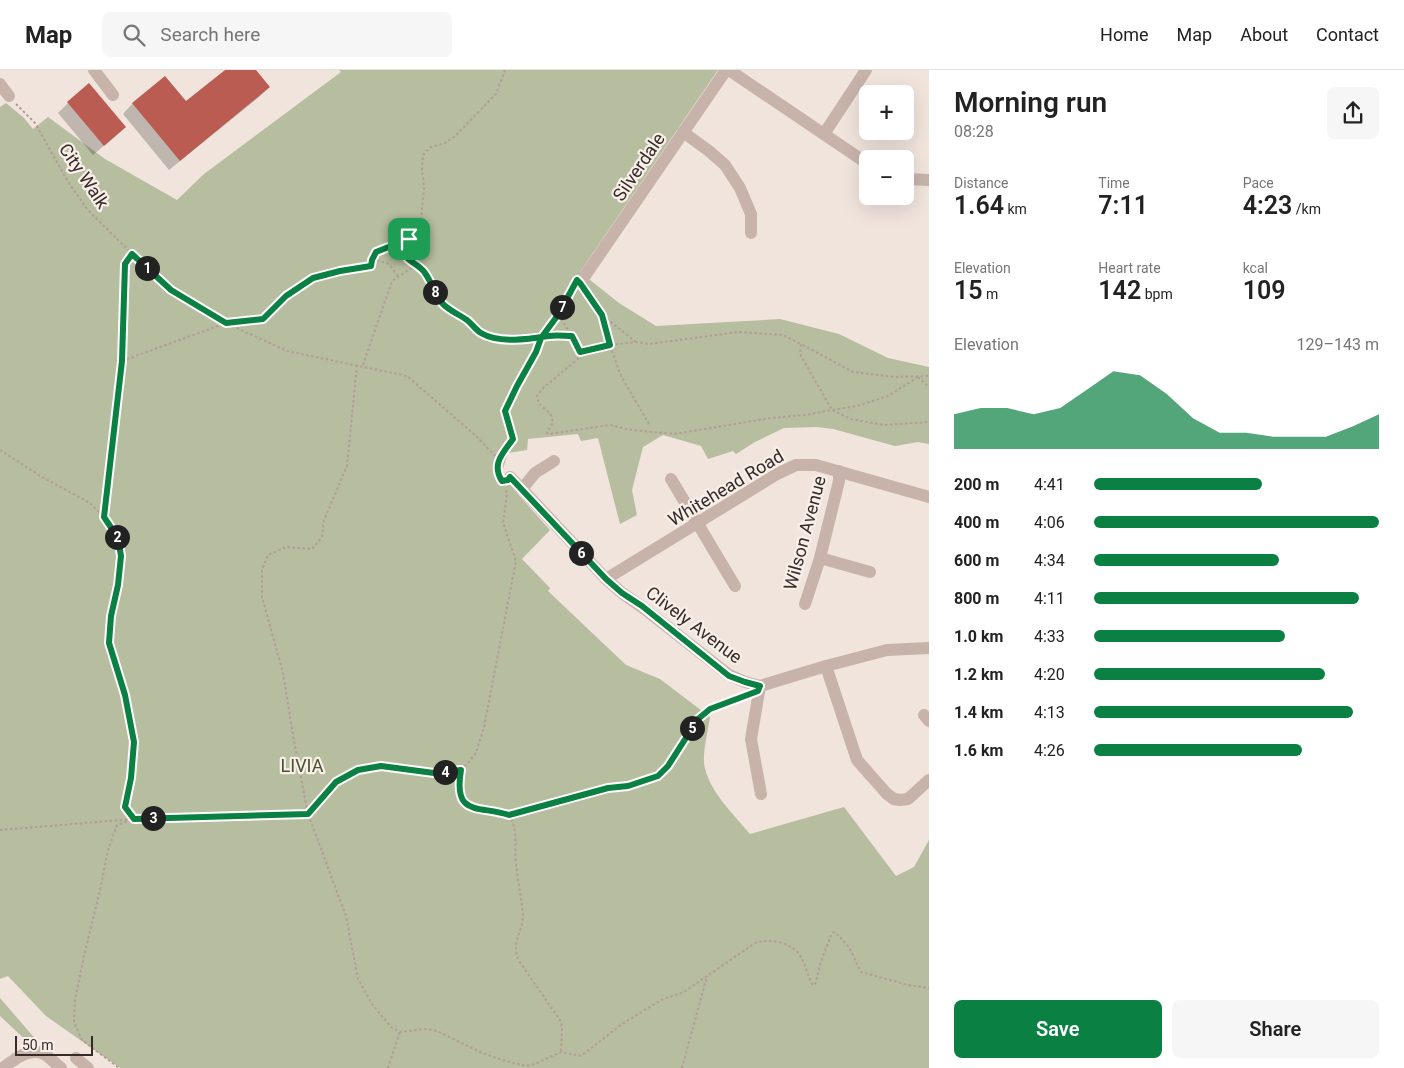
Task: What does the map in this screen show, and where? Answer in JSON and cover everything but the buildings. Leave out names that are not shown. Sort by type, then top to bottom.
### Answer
[{"type":"street","points":[[94,70],[113,95]]},
{"type":"street","points":[[728,70],[859,158]]},
{"type":"street","name":"Silverdale","points":[[580,283],[683,132],[728,70]]},
{"type":"street","points":[[824,134],[866,70]]},
{"type":"street","points":[[0,84],[9,96]]},
{"type":"street","points":[[683,132],[709,151],[724,165],[740,188],[750,214],[751,233]]},
{"type":"street","points":[[914,179],[929,180]]},
{"type":"street","points":[[522,489],[535,473],[554,461]]},
{"type":"street","name":"Whitehead Road","points":[[606,579],[778,474],[796,465],[816,465],[929,497]]},
{"type":"street","name":"Wilson Avenue","points":[[805,604],[820,558],[839,481],[839,472]]},
{"type":"street","points":[[671,478],[736,586]]},
{"type":"street","name":"Clively Avenue","points":[[506,479],[522,489],[606,579],[622,593],[642,606],[729,676],[759,688]]},
{"type":"street","points":[[820,558],[870,572]]},
{"type":"street","points":[[761,794],[751,739],[759,688],[826,666],[887,650],[929,648]]},
{"type":"street","points":[[826,666],[857,760],[881,787],[894,799],[908,799],[929,780]]},
{"type":"street","points":[[5,1064],[20,1055],[40,1053],[47,1056],[61,1068]]},
{"type":"street","points":[[76,1058],[88,1068]]},
{"type":"path","points":[[505,70],[496,94],[454,137],[445,143],[431,147],[425,152],[422,168],[424,188],[421,219],[418,228],[409,239],[404,250],[405,256],[425,273],[443,305],[470,322],[481,333],[492,337],[512,339],[572,336]]},
{"type":"path","name":"City Walk","points":[[9,96],[35,123],[67,180],[87,209],[171,290],[226,323],[287,351],[407,376],[476,436],[498,459]]},
{"type":"path","points":[[122,361],[226,323],[263,319],[286,296],[313,278],[371,266],[376,252],[409,239]]},
{"type":"path","points":[[104,517],[122,361],[125,264],[132,254]]},
{"type":"path","points":[[372,260],[389,264],[398,276]]},
{"type":"path","points":[[363,366],[392,280],[416,265]]},
{"type":"path","points":[[0,830],[134,819],[308,814],[336,782],[358,770],[381,766],[434,773],[461,770],[476,753],[484,727],[516,561],[502,524],[507,494],[506,479],[497,474],[498,459],[513,439],[505,411],[536,352],[541,338],[558,315],[577,280],[602,315],[636,342]]},
{"type":"path","points":[[558,315],[580,352],[579,358],[543,388],[537,396],[539,404],[550,413],[554,422],[547,432],[549,434],[610,425],[632,430],[674,434],[832,410],[857,406],[888,396],[918,377]]},
{"type":"path","points":[[602,315],[621,376],[649,424]]},
{"type":"path","points":[[580,352],[610,345],[636,342],[649,344],[738,332],[783,335],[853,372],[895,377],[929,376]]},
{"type":"path","points":[[801,344],[800,354],[832,410],[851,419],[884,425],[929,422]]},
{"type":"path","points":[[357,365],[347,466],[324,520],[322,537],[312,548],[286,547],[268,556],[262,570],[262,598],[283,673],[308,814],[346,916],[358,979],[372,1004],[391,1027],[400,1032],[426,1029],[437,1032],[480,1052],[526,1066],[561,1052],[581,1056],[622,1024],[661,1000],[684,992],[755,943],[767,940],[786,945],[799,954],[812,984],[815,985],[826,947],[832,933],[835,932],[849,947],[861,972],[908,985],[929,988]]},
{"type":"path","points":[[918,377],[929,386]]},
{"type":"path","points":[[0,450],[42,477],[90,503],[104,517],[118,538],[121,556],[118,585],[111,616],[109,643],[125,695],[134,742],[131,778],[125,807],[134,819]]},
{"type":"path","points":[[461,770],[460,794],[466,804],[475,809],[497,811],[509,815],[608,788],[628,786],[658,776],[668,766],[698,719],[710,709],[759,688]]},
{"type":"path","points":[[509,815],[514,822],[517,835],[516,862],[523,914],[523,923],[516,942],[515,952],[560,1020],[562,1028],[561,1052]]},
{"type":"path","points":[[119,1068],[82,1040],[74,1022],[75,1000],[108,850],[117,825],[134,819]]},
{"type":"path","points":[[682,1068],[707,976]]},
{"type":"path","points":[[388,1068],[400,1032]]},
{"type":"green space","name":"LIVIA","points":[[339,70],[718,70],[580,272],[619,303],[656,326],[780,319],[839,334],[888,358],[929,367],[929,444],[918,442],[895,446],[833,429],[817,427],[784,428],[755,442],[736,454],[733,451],[708,459],[701,446],[663,435],[643,447],[632,490],[637,515],[620,524],[598,438],[581,441],[578,434],[528,439],[527,450],[508,453],[501,475],[550,530],[522,559],[550,588],[548,591],[626,665],[660,679],[710,717],[704,752],[706,773],[722,801],[750,834],[844,807],[896,876],[914,867],[929,840],[929,1068],[120,1068],[46,1016],[8,976],[0,979],[0,107],[6,103],[24,118],[33,129],[48,117],[105,159],[177,200],[204,174],[341,72]]},
{"type":"green space","points":[[0,998],[38,1042],[30,1044],[0,1016]]},
{"type":"route","points":[[409,239],[376,252],[371,266],[313,278],[286,296],[263,319],[226,323],[171,290],[132,254],[125,264],[122,361],[104,517],[118,538],[121,556],[118,585],[111,616],[109,643],[125,695],[134,742],[131,778],[125,807],[134,819],[308,814],[336,782],[358,770],[381,766],[434,773],[461,770],[460,794],[466,804],[475,809],[497,811],[509,815],[587,793],[645,782],[658,776],[668,766],[698,719],[710,709],[758,691],[760,686],[729,676],[642,606],[622,593],[606,579],[510,477],[508,480],[502,481],[497,474],[498,459],[513,439],[505,411],[536,352],[541,338],[558,315],[577,280],[580,283],[602,315],[610,345],[580,352],[572,336],[550,336],[541,338],[529,340],[492,337],[481,333],[470,322],[443,305],[425,273],[405,256],[405,244],[409,239]]}]
